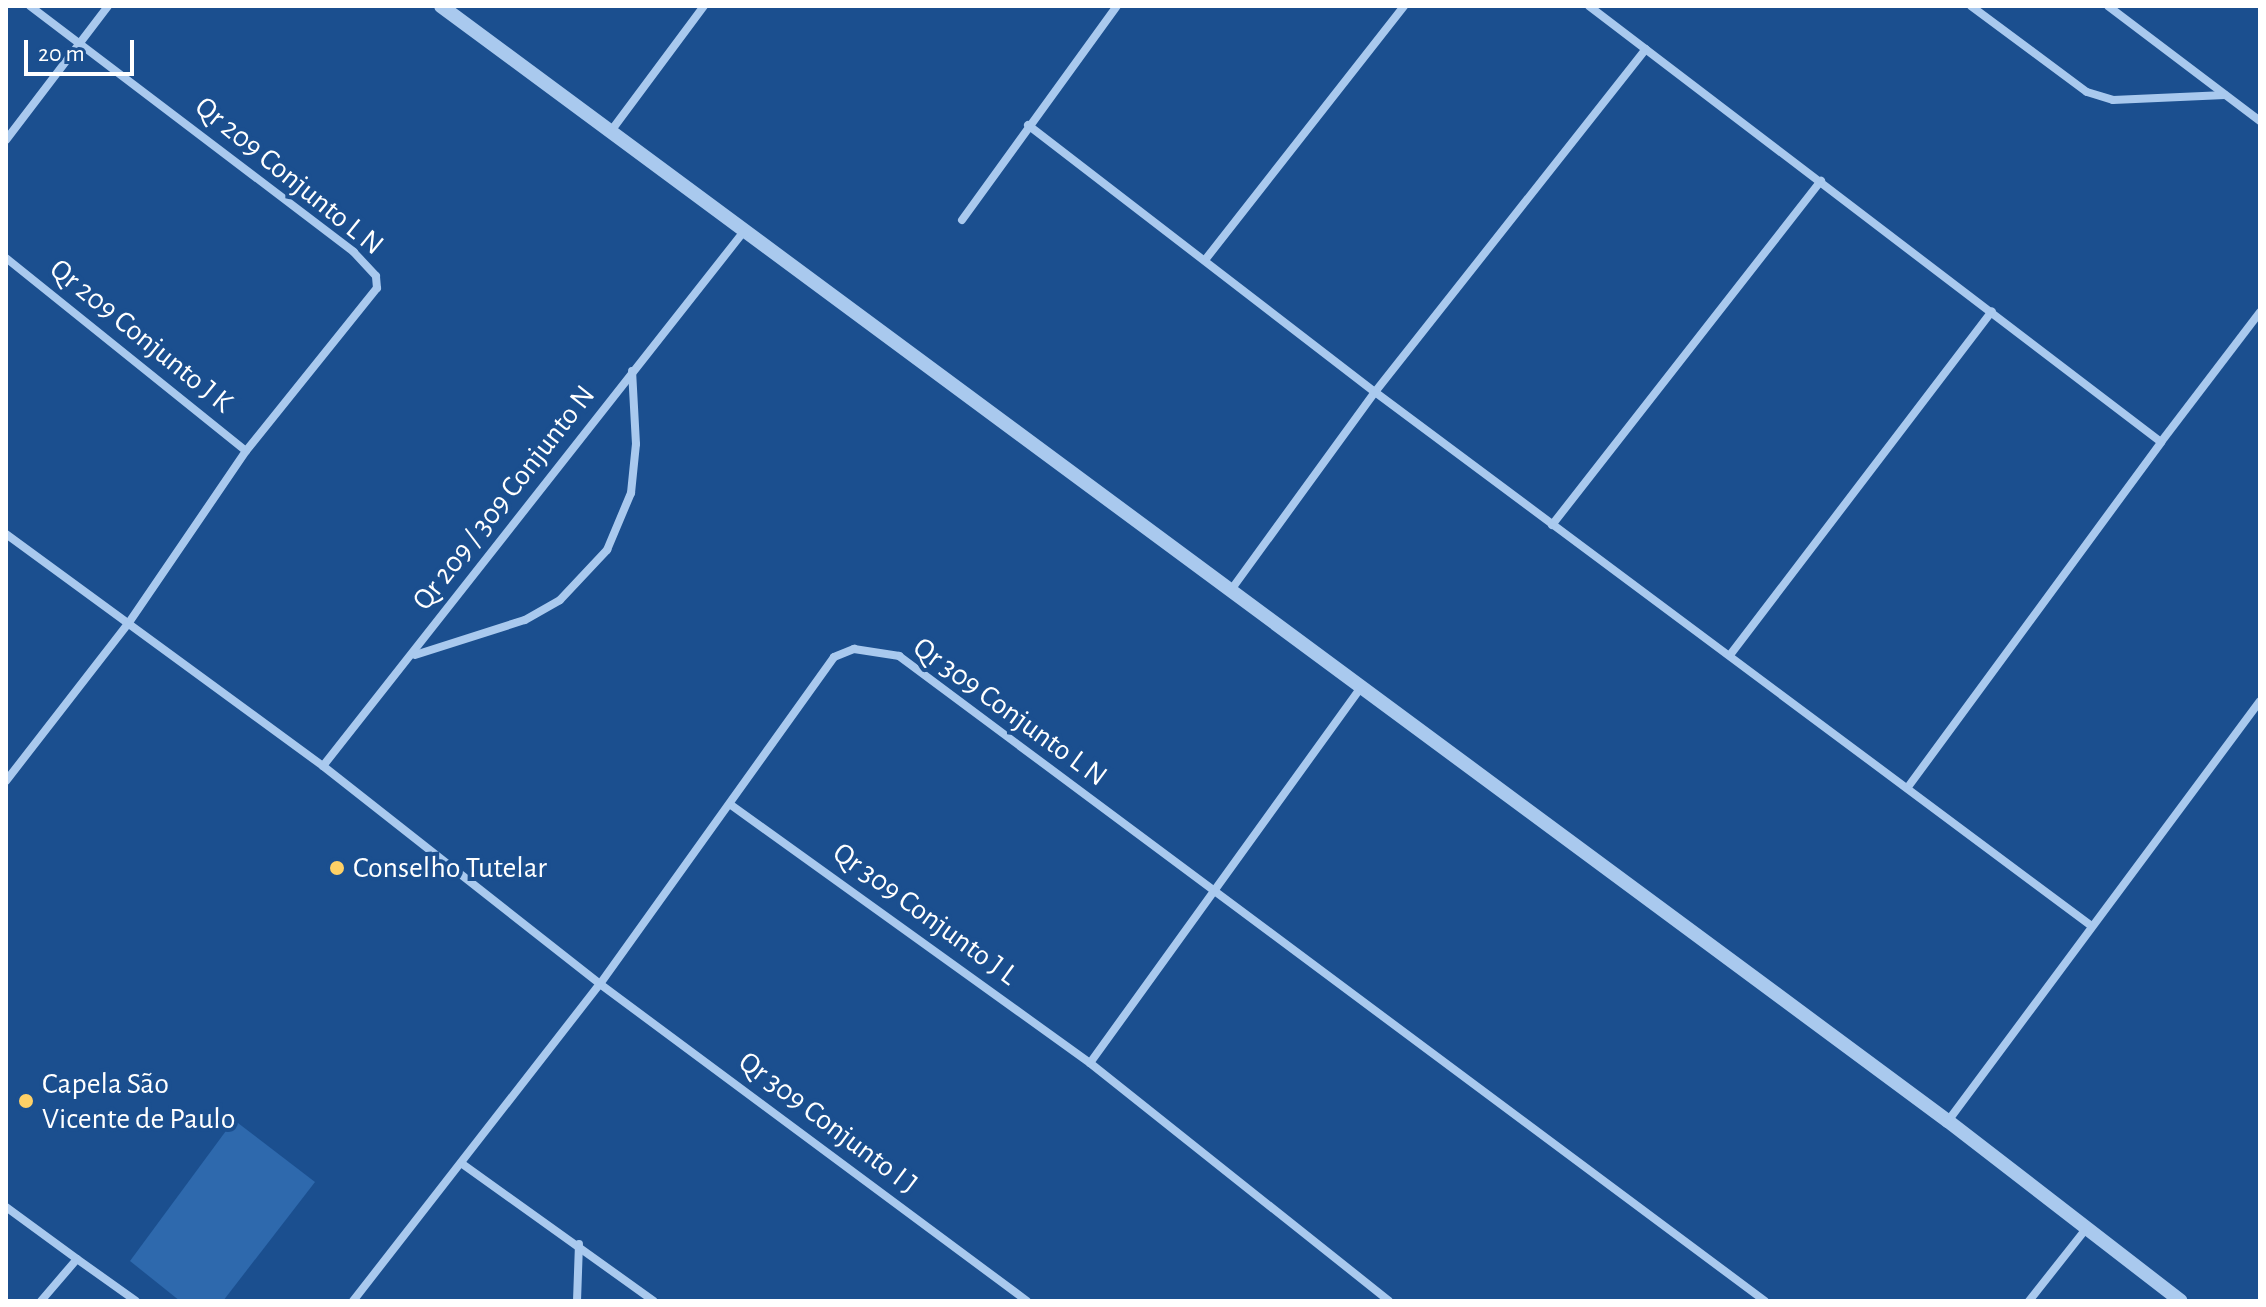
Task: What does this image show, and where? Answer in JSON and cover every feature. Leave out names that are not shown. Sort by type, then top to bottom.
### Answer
[{"type":"street","name":"Qr 209 Conjunto L N","points":[[30,6],[354,252],[376,276],[375,295],[246,451]]},
{"type":"street","points":[[6,140],[108,6]]},
{"type":"street","points":[[441,6],[1948,1121],[2085,1230],[2181,1301]]},
{"type":"street","points":[[611,131],[705,6]]},
{"type":"street","points":[[962,220],[1117,6]]},
{"type":"street","points":[[1205,260],[1404,6]]},
{"type":"street","points":[[1589,6],[2161,442]]},
{"type":"street","points":[[1971,6],[2087,92],[2113,100],[2225,95]]},
{"type":"street","points":[[2108,6],[2260,121]]},
{"type":"street","points":[[1231,590],[1375,392],[1646,49]]},
{"type":"street","points":[[1028,125],[1375,392],[2090,925]]},
{"type":"street","points":[[1552,525],[1821,181]]},
{"type":"street","name":"Qr 209 / 309 Conjunto N","points":[[323,766],[414,655],[632,371],[745,230]]},
{"type":"street","name":"Qr 209 Conjunto J K","points":[[6,258],[246,451]]},
{"type":"street","points":[[1730,655],[1992,311]]},
{"type":"street","points":[[1908,787],[2260,312]]},
{"type":"street","name":"Qr 209 / 309 Conjunto N","points":[[414,655],[525,620],[560,600],[607,550],[631,493],[636,444],[632,371]]},
{"type":"street","points":[[6,781],[128,624],[246,451]]},
{"type":"street","name":"Qr 309 Conjunto I J","points":[[6,534],[323,766],[600,984],[1027,1301]]},
{"type":"street","name":"Qr 309 Conjunto L N","points":[[353,1301],[600,984],[834,657],[854,649],[899,656],[1214,896],[1765,1301]]},
{"type":"street","points":[[1090,1063],[1214,896],[1360,688]]},
{"type":"street","points":[[1948,1121],[2090,925],[2260,701]]},
{"type":"street","name":"Qr 309 Conjunto J L","points":[[731,805],[1090,1063],[1389,1301]]},
{"type":"street","points":[[461,1163],[579,1244],[654,1301]]},
{"type":"street","points":[[6,1207],[136,1301]]},
{"type":"street","points":[[2029,1301],[2085,1230]]},
{"type":"street","points":[[577,1301],[579,1244]]},
{"type":"street","points":[[41,1301],[77,1259]]},
{"type":"shaded area","points":[[234,1120],[315,1182],[223,1301],[180,1301],[130,1261]]},
{"type":"place","name":"Conselho Tutelar","points":[[337,868]]},
{"type":"place","name":"Capela São Vicente de Paulo","points":[[26,1101]]}]
